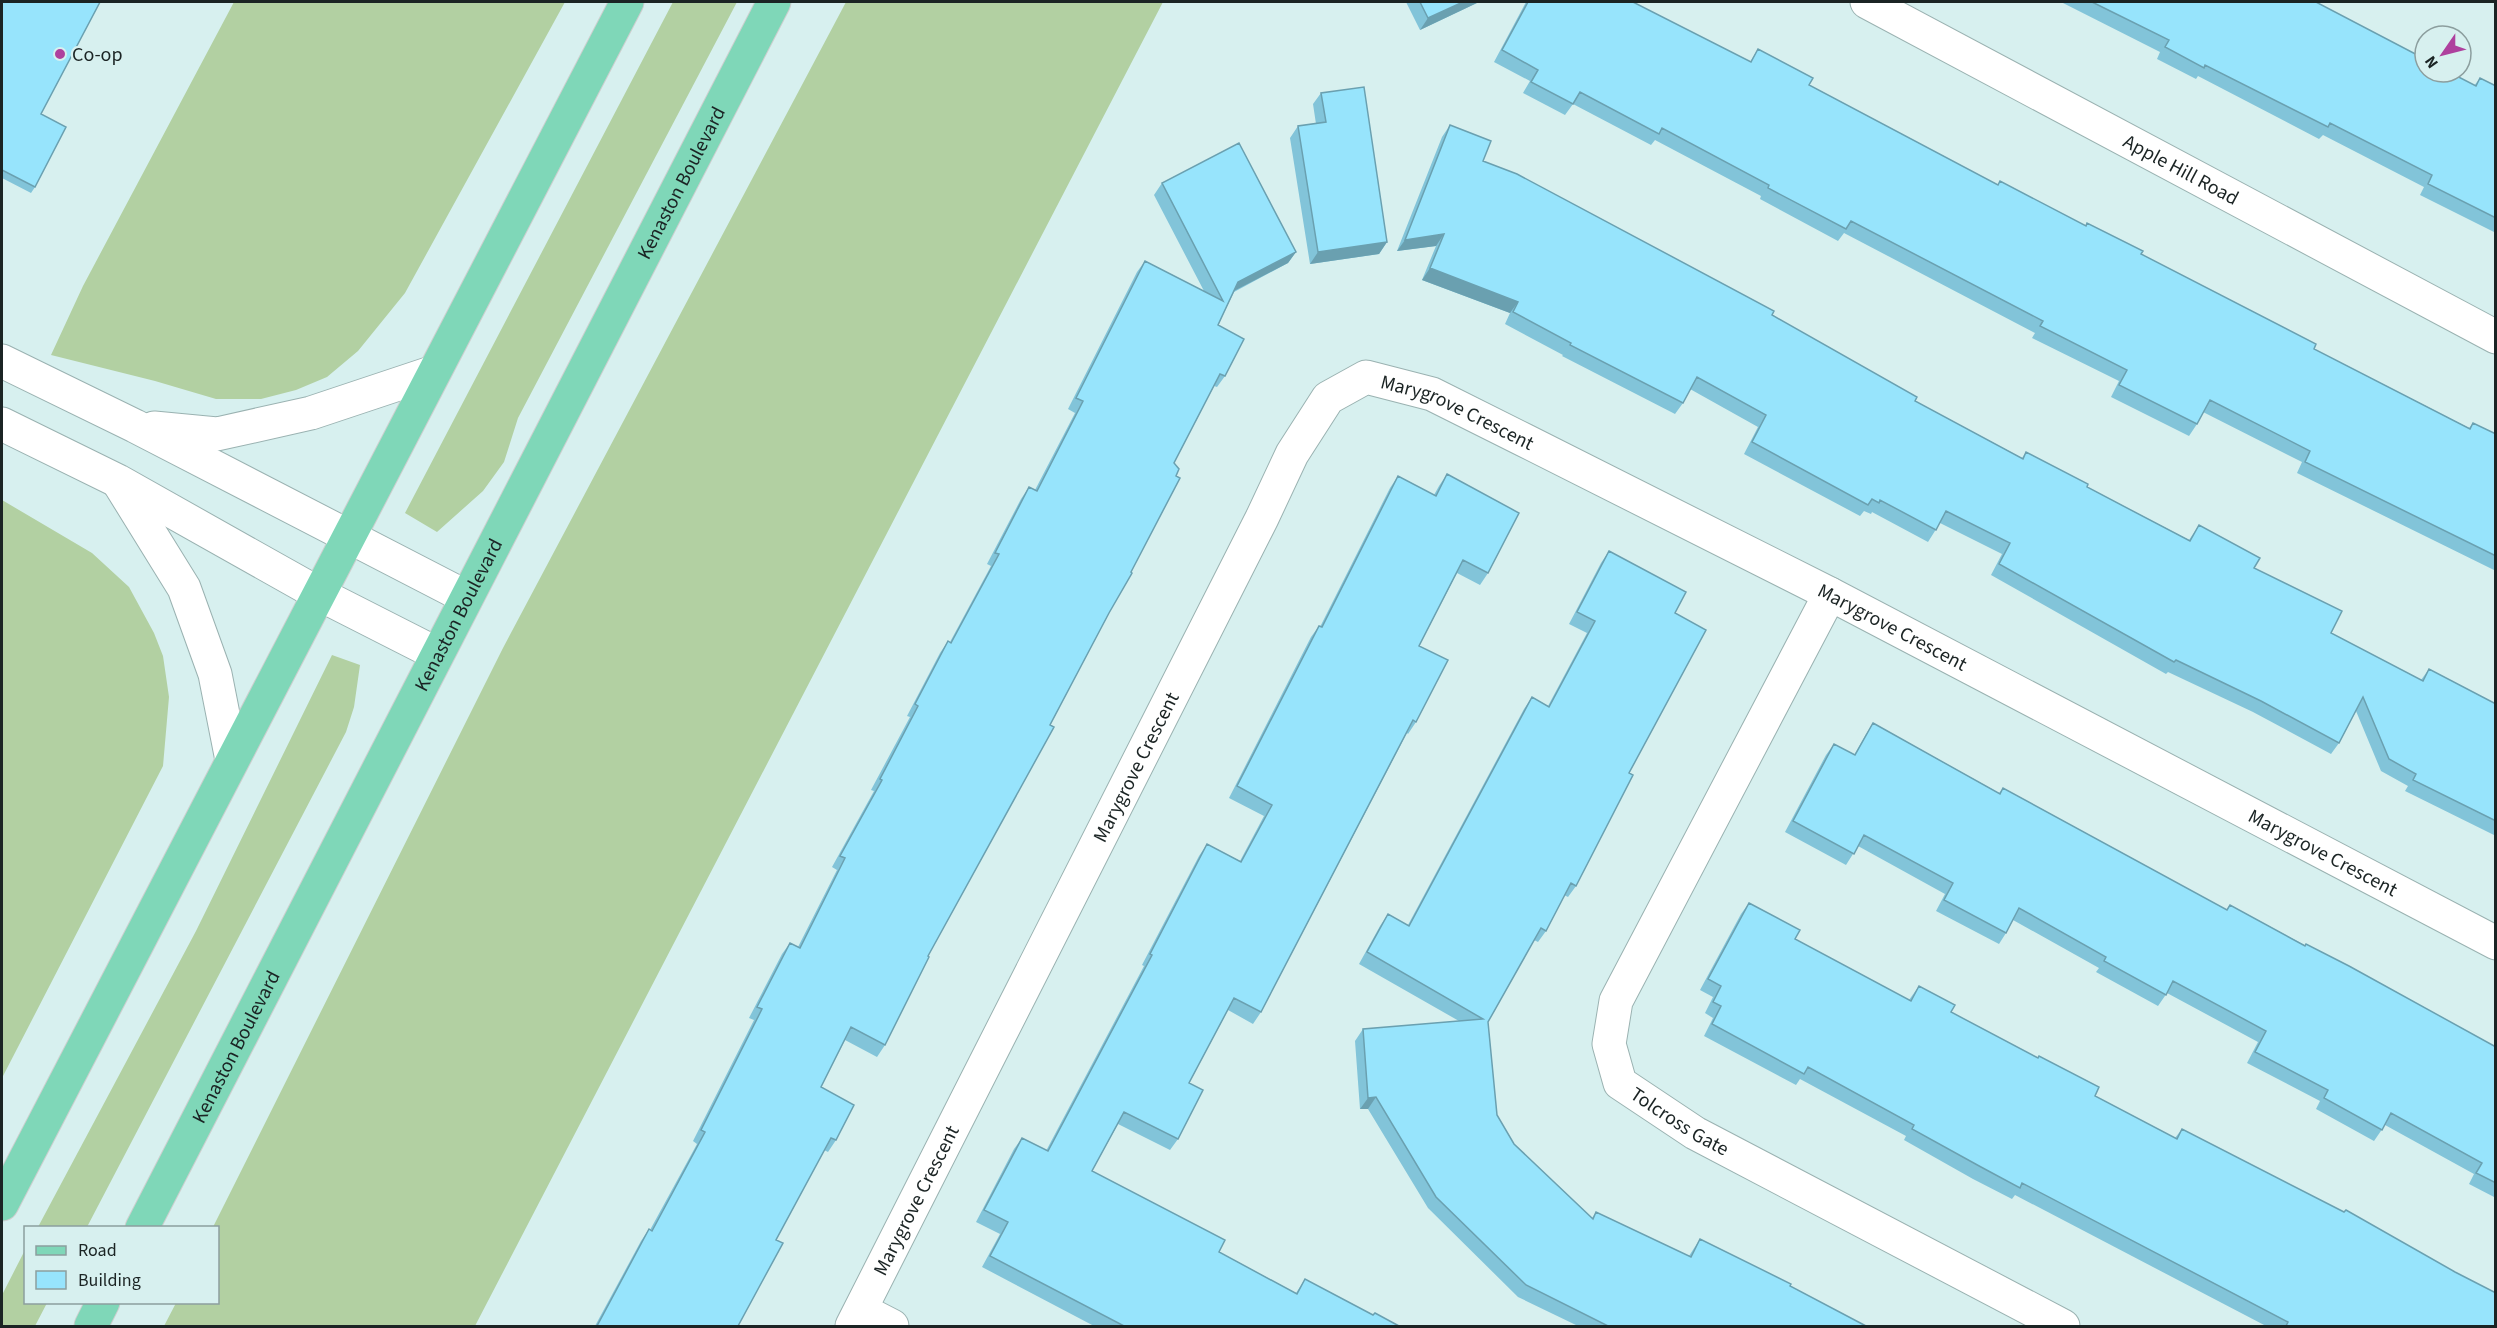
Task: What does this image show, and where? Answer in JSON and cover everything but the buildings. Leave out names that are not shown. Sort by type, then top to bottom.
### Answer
[{"type":"main road","points":[[2,1204],[319,594],[431,373],[627,2]]},
{"type":"main road","name":"Kenaston Boulevard","points":[[143,1226],[774,2]]},
{"type":"main road","points":[[91,1326],[103,1304]]},
{"type":"street","name":"Apple Hill Road","points":[[1867,2],[2496,337]]},
{"type":"street","points":[[2,361],[135,426],[466,597]]},
{"type":"street","points":[[135,426],[217,434],[311,413],[431,373]]},
{"type":"street","name":"Marygrove Crescent","points":[[892,1326],[857,1318],[1262,518],[1292,454],[1328,398],[1366,377],[1432,394],[1830,594],[2496,943]]},
{"type":"street","points":[[2,424],[118,481],[319,594],[436,654]]},
{"type":"street","points":[[118,481],[184,588],[215,674],[232,760]]},
{"type":"street","name":"Tolcross Gate","points":[[1830,594],[1616,1001],[1609,1044],[1620,1083],[1695,1133],[2062,1326]]},
{"type":"green space","points":[[234,2],[565,2],[405,293],[358,351],[327,377],[296,390],[261,399],[216,399],[51,355],[83,286]]},
{"type":"green space","points":[[673,2],[737,2],[518,418],[504,462],[483,491],[437,532],[405,513]]},
{"type":"green space","points":[[846,2],[1163,2],[475,1326],[164,1326],[175,1304],[219,1304],[219,1226],[214,1226],[503,648]]},
{"type":"green space","points":[[2,500],[92,553],[129,587],[154,633],[163,656],[169,697],[163,766],[2,1078]]},
{"type":"green space","points":[[332,655],[360,665],[354,707],[346,732],[88,1226],[39,1226],[196,931]]},
{"type":"green space","points":[[24,1252],[24,1304],[46,1304],[35,1326],[2,1326],[2,1295]]},
{"type":"place","name":"Co-op","points":[[60,54]]}]
